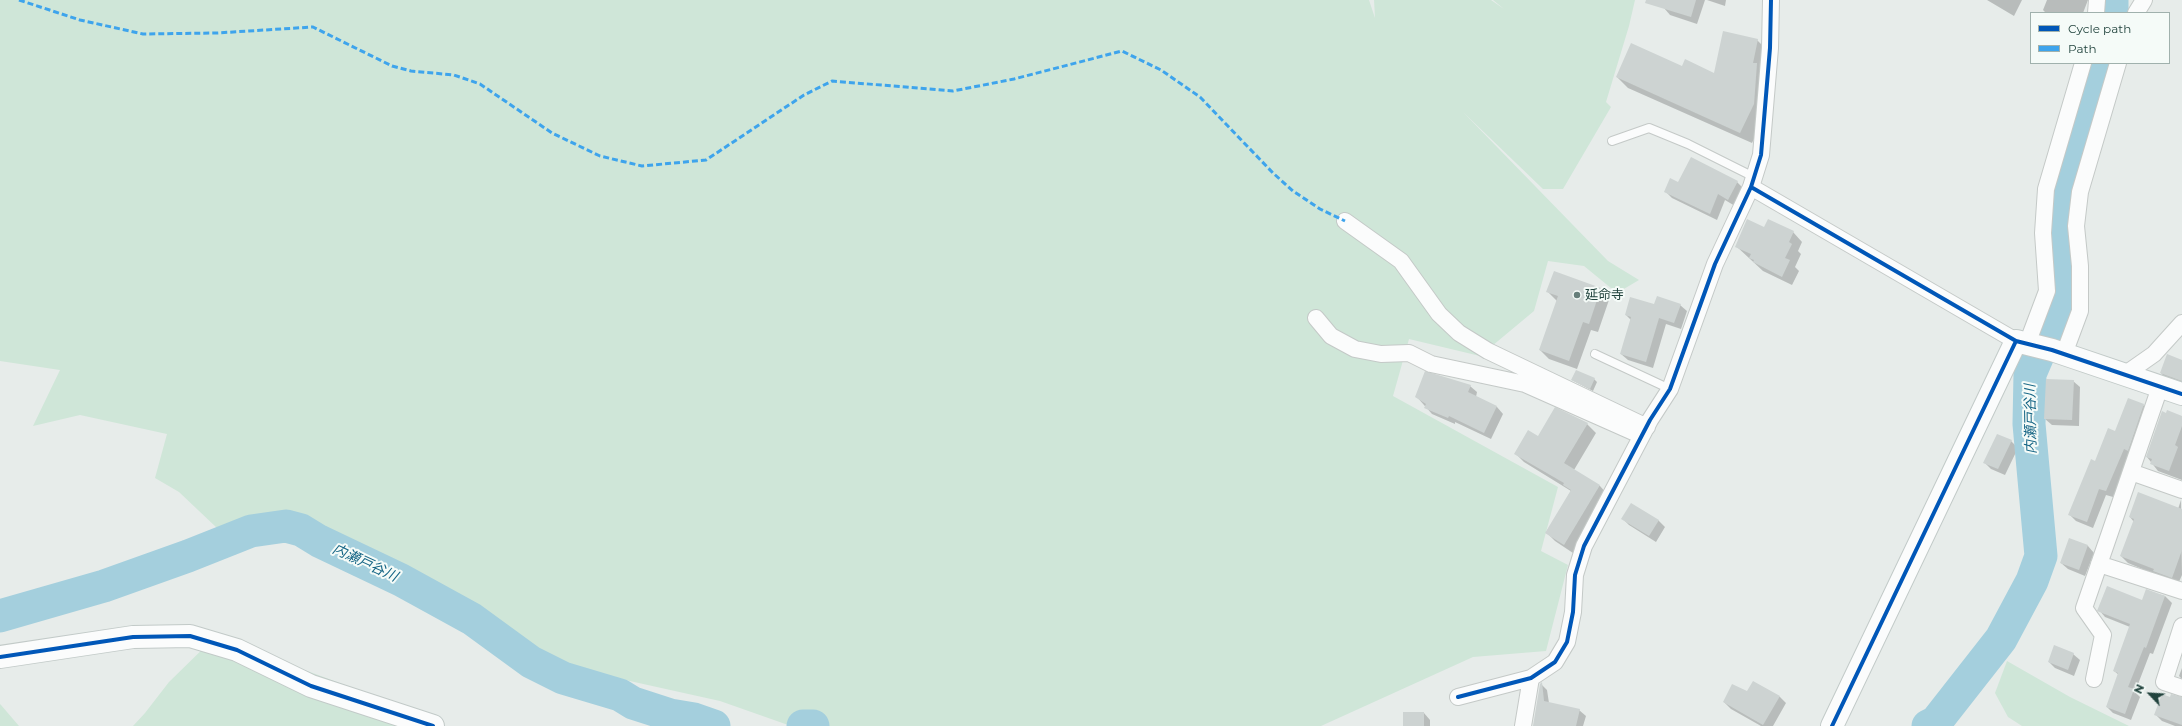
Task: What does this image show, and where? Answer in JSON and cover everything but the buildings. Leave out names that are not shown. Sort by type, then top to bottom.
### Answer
[{"type":"street","points":[[1458,697],[1531,678],[1554,662],[1567,642],[1573,612],[1575,576],[1584,546],[1644,431],[1670,389],[1715,264],[1753,182],[1761,156],[1770,48],[1771,0]]},
{"type":"street","points":[[2096,0],[2096,12]]},
{"type":"street","points":[[2137,12],[2144,0]]},
{"type":"street","points":[[1832,726],[2047,291],[2042,233],[2046,189],[2083,64]]},
{"type":"street","points":[[2058,352],[2080,311],[2080,266],[2076,226],[2080,192],[2118,64]]},
{"type":"street","points":[[1753,182],[2022,342],[2058,352],[2182,394]]},
{"type":"street","points":[[1345,221],[1401,261],[1439,314],[1459,333],[1488,351],[1644,431]]},
{"type":"street","points":[[1316,318],[1331,336],[1355,349],[1381,354],[1409,353],[1431,364],[1525,384],[1644,431]]},
{"type":"street","points":[[2124,375],[2154,354],[2182,323]]},
{"type":"street","points":[[2094,679],[2104,635],[2084,608],[2160,387]]},
{"type":"street","points":[[2131,472],[2182,490]]},
{"type":"street","points":[[2099,564],[2182,591]]},
{"type":"street","points":[[2182,626],[2164,682],[2182,688]]},
{"type":"street","points":[[0,657],[133,637],[190,636],[237,650],[311,686],[433,726]]},
{"type":"street","points":[[1523,726],[1531,678]]},
{"type":"lane","points":[[1612,141],[1649,128],[1688,144],[1753,182]]},
{"type":"lane","points":[[1595,354],[1670,389]]},
{"type":"green space","points":[[0,0],[1369,0],[1375,18],[1374,0],[1491,0],[1504,9],[1493,0],[1635,0],[1629,26],[1606,102],[1611,107],[1563,189],[1543,189],[1463,112],[1608,261],[1639,280],[1617,293],[1584,266],[1548,261],[1534,311],[1480,356],[1409,339],[1393,396],[1558,487],[1541,551],[1568,565],[1546,651],[1473,657],[1321,726],[791,726],[720,701],[553,664],[388,569],[304,524],[235,530],[217,528],[179,492],[155,478],[167,434],[80,415],[33,426],[60,370],[0,361]]},
{"type":"green space","points":[[215,637],[413,710],[445,726],[133,726],[169,682]]},
{"type":"green space","points":[[2007,661],[2070,697],[2129,726],[2022,726],[2008,717],[1995,693]]},
{"type":"green space","points":[[0,704],[1,705],[19,726],[0,726]]},
{"type":"waterway","name":"内瀬戸谷川","points":[[2112,0],[2112,12]]},
{"type":"waterway","name":"内瀬戸谷川","points":[[1928,726],[1936,722],[2001,639],[2032,581],[2041,556],[2029,424],[2030,374],[2057,311],[2063,275],[2059,210],[2070,153],[2097,64]]},
{"type":"waterway","name":"内瀬戸谷川","points":[[0,616],[104,586],[188,556],[251,531],[286,526],[301,530],[319,541],[401,580],[472,619],[531,662],[563,678],[620,695],[633,703],[670,715],[694,719],[714,726]]},
{"type":"waterway","name":"内瀬戸谷川","points":[[803,726],[813,726]]},
{"type":"marked path","points":[[19,0],[80,20],[143,34],[217,33],[313,27],[392,66],[411,71],[454,75],[480,84],[552,133],[600,156],[642,166],[706,160],[804,95],[832,81],[953,91],[1014,79],[1122,51],[1161,70],[1200,97],[1273,173],[1293,191],[1320,209],[1345,221]]},
{"type":"cycle path","points":[[1458,697],[1531,678],[1555,662],[1567,642],[1573,612],[1575,575],[1584,546],[1650,420],[1670,389],[1715,264],[1751,187],[1761,155],[1770,48],[1771,0]]},
{"type":"cycle path","points":[[1751,187],[2016,341],[2052,350],[2182,394]]},
{"type":"cycle path","points":[[1832,726],[2016,341]]},
{"type":"cycle path","points":[[0,657],[133,637],[190,636],[237,650],[311,686],[433,726]]},
{"type":"place","name":"延命寺","points":[[1577,295]]}]
